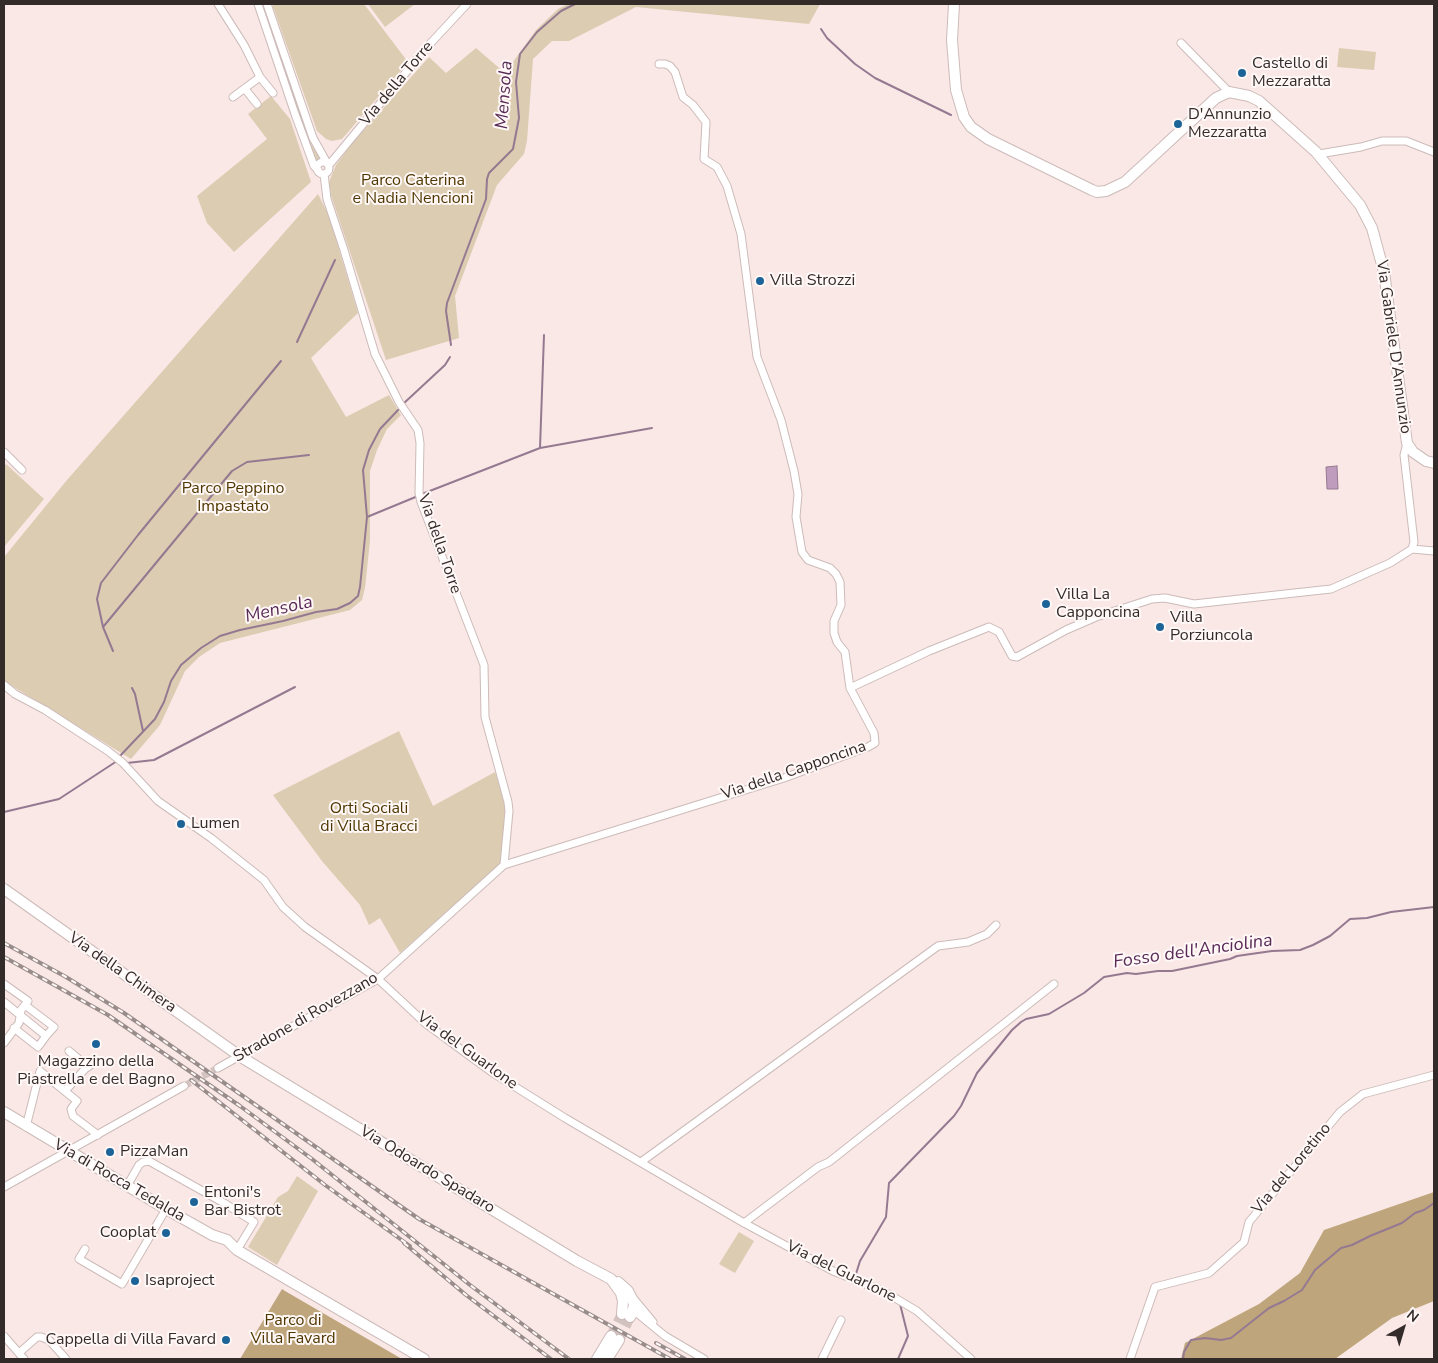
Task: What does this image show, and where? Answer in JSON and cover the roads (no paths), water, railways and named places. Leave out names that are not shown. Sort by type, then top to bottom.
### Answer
[{"type":"street","points":[[218,4],[244,45],[260,77],[273,93]]},
{"type":"street","name":"Via della Torre","points":[[258,4],[314,166],[321,172]]},
{"type":"street","points":[[267,4],[313,138],[328,164]]},
{"type":"street","name":"Via della Torre","points":[[467,4],[427,47],[328,164],[319,163],[327,199],[375,354],[399,402],[415,425],[419,437],[420,493],[423,508],[484,664],[485,717],[509,811],[504,864]]},
{"type":"street","points":[[954,4],[952,40],[956,90],[964,116],[971,127],[988,139],[1097,192],[1106,191],[1124,182],[1191,119],[1216,98],[1229,92],[1181,43]]},
{"type":"street","points":[[659,64],[670,66],[675,72],[683,98],[693,105],[706,122],[704,159],[717,167],[727,186],[741,234],[757,357],[781,420],[794,470],[798,494],[796,517],[802,552],[808,560],[830,568],[840,582],[841,605],[834,621],[834,633],[837,642],[845,652],[850,688],[929,651],[990,627],[999,632],[1012,656],[1017,657],[1096,617],[1152,599],[1165,598],[1194,604],[1331,589],[1390,563],[1412,549],[1434,551]]},
{"type":"street","points":[[233,97],[260,77]]},
{"type":"street","points":[[245,88],[257,104]]},
{"type":"street","name":"Via Gabriele D'Annunzio","points":[[1229,92],[1249,96],[1258,101],[1319,154],[1360,205],[1372,228],[1384,272],[1407,443],[1413,452],[1426,461],[1434,463]]},
{"type":"street","points":[[1319,154],[1361,147],[1382,141],[1406,141],[1434,152]]},
{"type":"street","points":[[1407,443],[1404,455],[1414,542],[1412,549]]},
{"type":"street","points":[[4,452],[22,470]]},
{"type":"street","name":"Via del Guarlone","points":[[4,685],[15,694],[45,710],[123,763],[158,801],[211,838],[264,880],[284,907],[305,927],[378,979],[426,1023],[493,1073],[744,1223],[833,1271],[855,1278],[885,1292],[917,1311],[971,1359]]},
{"type":"street","name":"Via della Capponcina","points":[[504,864],[784,778],[868,747],[875,743],[876,739],[850,688]]},
{"type":"street","name":"Stradone di Rovezzano","points":[[218,1068],[241,1057],[378,979],[504,864]]},
{"type":"street","name":"Via della Chimera","points":[[4,889],[241,1057]]},
{"type":"street","points":[[641,1162],[938,946],[968,942],[987,934],[996,925]]},
{"type":"street","points":[[4,984],[28,1001],[21,1010],[19,1023],[4,1043]]},
{"type":"street","points":[[744,1223],[818,1167],[829,1162],[1054,984]]},
{"type":"street","points":[[4,1002],[46,1036]]},
{"type":"street","points":[[14,1028],[38,1047],[54,1026],[25,1005]]},
{"type":"street","points":[[69,1051],[88,1067]]},
{"type":"street","name":"Via Odoardo Spadaro","points":[[241,1057],[606,1277],[628,1299]]},
{"type":"street","points":[[26,1126],[40,1071],[65,1091],[96,1061]]},
{"type":"street","name":"Via del Loretino","points":[[1130,1359],[1155,1287],[1209,1273],[1244,1242],[1249,1222],[1340,1112],[1363,1094],[1434,1075]]},
{"type":"street","points":[[4,1187],[184,1086]]},
{"type":"street","name":"Via di Rocca Tedalda","points":[[65,1091],[77,1101],[71,1109],[73,1116],[98,1135]]},
{"type":"street","name":"Via di Rocca Tedalda","points":[[4,1112],[166,1209],[212,1235],[224,1238],[237,1250],[424,1359]]},
{"type":"street","points":[[127,1186],[138,1165],[149,1161],[254,1222],[237,1250]]},
{"type":"street","points":[[85,1249],[79,1259],[122,1284],[166,1209]]},
{"type":"street","points":[[606,1277],[624,1286],[628,1299],[626,1315],[637,1313],[665,1336],[704,1359]]},
{"type":"street","points":[[628,1299],[665,1336]]},
{"type":"street","points":[[822,1359],[841,1320]]},
{"type":"street","points":[[4,1337],[21,1356],[37,1337],[41,1337],[49,1340],[66,1359]]},
{"type":"street","points":[[596,1359],[615,1338],[607,1359]]},
{"type":"waterway","name":"Mensola","points":[[451,345],[446,311],[447,303],[486,199],[489,173],[513,149],[519,118],[516,82],[520,54],[537,32],[561,11],[575,4]]},
{"type":"waterway","points":[[821,29],[827,38],[855,64],[875,78],[951,115]]},
{"type":"waterway","points":[[297,342],[335,260]]},
{"type":"waterway","points":[[540,448],[544,335]]},
{"type":"waterway","name":"Mensola","points":[[403,404],[445,365],[450,357]]},
{"type":"waterway","points":[[113,651],[103,627],[97,599],[101,583],[281,361]]},
{"type":"waterway","name":"Mensola","points":[[119,757],[155,719],[164,702],[171,681],[181,665],[201,648],[220,636],[240,630],[316,612],[337,609],[350,603],[358,596],[367,517],[363,470],[369,450],[380,429],[400,408]]},
{"type":"waterway","points":[[422,494],[540,448],[652,428]]},
{"type":"waterway","points":[[103,627],[232,471],[247,462],[309,455]]},
{"type":"waterway","points":[[367,517],[418,496]]},
{"type":"waterway","points":[[126,762],[154,760],[295,687]]},
{"type":"waterway","points":[[132,688],[143,731]]},
{"type":"waterway","name":"Mensola","points":[[4,812],[59,799],[117,761]]},
{"type":"waterway","name":"Fosso dell'Anciolina","points":[[855,1277],[860,1261],[886,1217],[889,1183],[954,1116],[977,1073],[1012,1030],[1021,1022],[1026,1019],[1049,1014],[1084,993],[1104,977],[1127,973],[1172,971],[1237,956],[1272,951],[1300,950],[1330,936],[1350,919],[1434,907]]},
{"type":"waterway","points":[[1183,1359],[1184,1352],[1191,1340],[1231,1338],[1269,1308],[1302,1290],[1315,1270],[1341,1248],[1402,1223],[1415,1213],[1424,1210],[1434,1203]]},
{"type":"waterway","name":"Fosso dell'Anciolina","points":[[898,1359],[908,1336],[900,1304]]},
{"type":"tunnel","points":[[184,1086],[218,1068]]},
{"type":"tunnel","points":[[611,1336],[622,1314]]},
{"type":"tunnel","points":[[619,1340],[630,1317]]},
{"type":"railway","points":[[4,943],[66,977],[124,1013],[419,1219],[670,1359]]},
{"type":"railway","points":[[4,957],[108,1015],[240,1106],[312,1159],[470,1285],[569,1359]]},
{"type":"railway","points":[[191,1080],[325,1185],[410,1246]]},
{"type":"railway","points":[[404,1243],[466,1295],[551,1359]]},
{"type":"railway","points":[[656,1343],[685,1359]]},
{"type":"place","name":"Castello di Mezzaratta","points":[[1242,73]]},
{"type":"place","name":"D'Annunzio Mezzaratta","points":[[1178,124]]},
{"type":"place","name":"Villa Strozzi","points":[[760,281]]},
{"type":"place","name":"Villa La Capponcina","points":[[1046,604]]},
{"type":"place","name":"Villa Porziuncola","points":[[1160,627]]},
{"type":"place","name":"Lumen","points":[[181,824]]},
{"type":"place","name":"Magazzino della Piastrella e del Bagno","points":[[96,1044]]},
{"type":"place","name":"PizzaMan","points":[[110,1152]]},
{"type":"place","name":"Entoni's Bar Bistrot","points":[[194,1202]]},
{"type":"place","name":"Cooplat","points":[[166,1233]]},
{"type":"place","name":"Isaproject","points":[[135,1281]]},
{"type":"place","name":"Cappella di Villa Favard","points":[[226,1340]]},
{"type":"park label","name":"Parco Caterina e Nadia Nencioni","points":[[413,190]]},
{"type":"park label","name":"Parco Peppino Impastato","points":[[233,498]]},
{"type":"park label","name":"Orti Sociali di Villa Bracci","points":[[369,818]]},
{"type":"park label","name":"Parco di Villa Favard","points":[[293,1330]]}]
